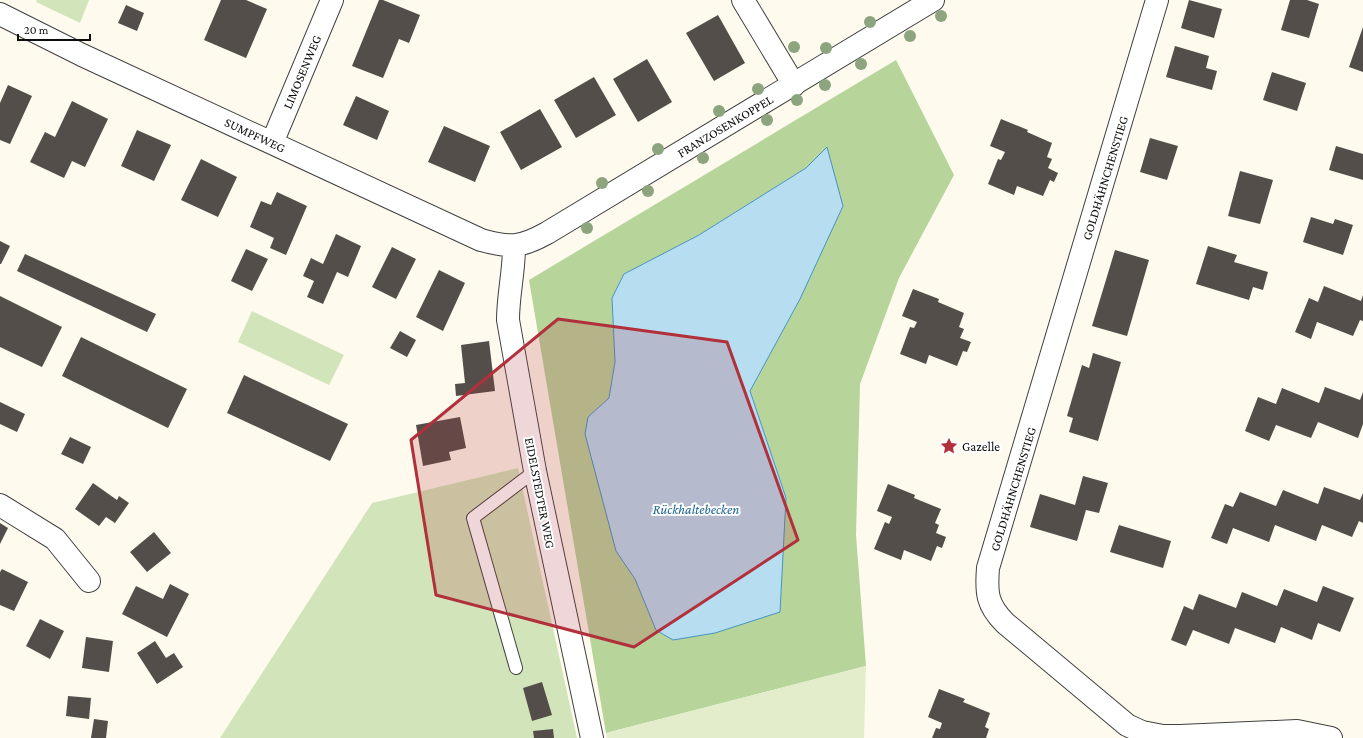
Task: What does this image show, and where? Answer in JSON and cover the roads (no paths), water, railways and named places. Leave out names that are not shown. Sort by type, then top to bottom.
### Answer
[{"type":"street","name":"LIMOSENWEG","points":[[272,143],[332,0]]},
{"type":"street","points":[[743,0],[794,85]]},
{"type":"street","name":"FRANZOSENKOPPEL","points":[[514,247],[534,241],[933,0]]},
{"type":"street","name":"GOLDHÄHNCHENSTIEG","points":[[1157,0],[988,568],[987,585],[989,600],[994,613],[1004,623],[1128,725],[1142,732],[1169,736],[1297,731],[1331,738]]},
{"type":"street","name":"SUMPFWEG","points":[[0,14],[82,55],[481,240],[514,247]]},
{"type":"street","name":"EIDELSTEDTER WEG","points":[[514,247],[514,271],[508,297],[508,320],[535,471],[592,738]]},
{"type":"street","points":[[0,505],[55,539],[89,581]]},
{"type":"lane","points":[[516,668],[473,518],[535,471]]},
{"type":"water","name":"Rückhaltebecken","points":[[827,147],[843,206],[800,299],[750,391],[786,498],[780,612],[715,633],[673,640],[656,630],[635,579],[616,551],[585,434],[588,417],[609,398],[615,362],[612,298],[624,274],[699,235],[806,168]]},
{"type":"place","name":"Gazelle","points":[[949,446]]}]
